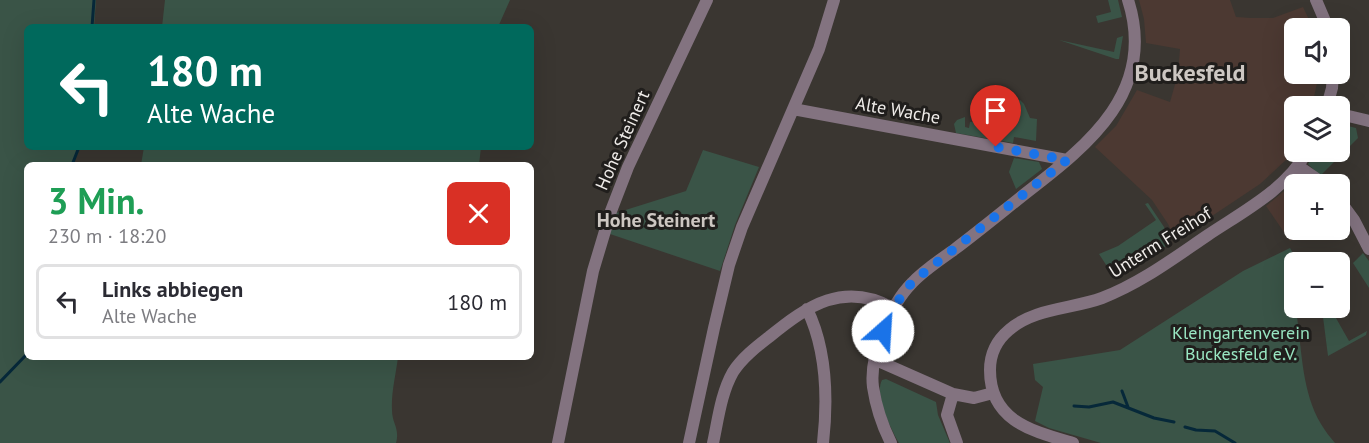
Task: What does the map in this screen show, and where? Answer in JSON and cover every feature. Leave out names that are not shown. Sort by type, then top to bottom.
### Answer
[{"type":"street","name":"Hohe Steinert","points":[[558,443],[593,271],[608,218],[628,167],[707,0]]},
{"type":"street","points":[[689,443],[729,266],[742,227],[822,42],[834,0]]},
{"type":"street","points":[[891,443],[880,417],[873,388],[876,360],[883,331],[893,308],[912,282],[1067,160],[1104,125],[1125,91],[1132,69],[1133,20],[1128,0]]},
{"type":"street","points":[[1316,0],[1324,18]]},
{"type":"street","name":"Alte Wache","points":[[794,109],[1067,160]]},
{"type":"street","points":[[1350,116],[1369,121]]},
{"type":"street","name":"Unterm Freihof","points":[[993,393],[990,374],[991,360],[1000,339],[1011,328],[1031,316],[1104,297],[1151,274],[1264,198],[1281,185],[1301,162]]},
{"type":"street","points":[[1298,166],[1310,174]]},
{"type":"street","points":[[1350,215],[1369,249]]},
{"type":"street","points":[[713,443],[725,391],[733,372],[754,348],[800,312],[829,300],[853,296],[875,299],[893,308]]},
{"type":"street","points":[[807,309],[816,334],[826,381],[823,443]]},
{"type":"street","points":[[876,360],[953,394],[974,398],[993,393],[999,407],[1014,421],[1073,443]]},
{"type":"street","points":[[953,394],[948,415],[957,443]]},
{"type":"shaded area","points":[[1139,0],[1230,0],[1236,17],[1251,18],[1273,18],[1303,7],[1308,18],[1284,18],[1284,84],[1317,84],[1314,96],[1284,96],[1284,162],[1260,184],[1176,240],[1152,200],[1095,147],[1116,126],[1137,90],[1170,102],[1178,74],[1180,49],[1146,43],[1144,19]]},
{"type":"shaded area","points":[[1284,191],[1284,232],[1266,206]]},
{"type":"green space","points":[[0,0],[96,0],[94,24],[24,24],[24,150],[79,150],[74,162],[24,162],[24,360],[398,360],[392,404],[392,415],[397,433],[396,443],[0,443]]},
{"type":"green space","points":[[165,0],[510,0],[499,24],[162,24]]},
{"type":"green space","points":[[1108,0],[1118,0],[1122,17],[1098,23],[1096,16],[1111,12]]},
{"type":"green space","points":[[1123,36],[1119,59],[1059,40],[1114,52],[1117,38]]},
{"type":"green space","points":[[1020,100],[1030,118],[1037,119],[1036,141],[1014,137],[1013,143],[956,133],[954,124],[957,120],[965,117],[965,127],[969,128],[970,122],[974,122],[976,113]]},
{"type":"green space","points":[[1350,126],[1356,128],[1358,138],[1350,146]]},
{"type":"green space","points":[[144,150],[481,150],[479,162],[142,162]]},
{"type":"green space","points":[[703,150],[759,167],[735,225],[720,271],[610,234],[616,213],[686,191]]},
{"type":"green space","points":[[1014,158],[1039,162],[1042,169],[1016,189],[1009,172]]},
{"type":"green space","points":[[1309,162],[1334,162],[1322,174],[1318,174],[1308,164]]},
{"type":"green space","points":[[1148,203],[1164,227],[1171,243],[1114,277],[1099,254],[1118,246],[1156,220],[1145,204]]},
{"type":"green space","name":"Kleingartenverein Buckesfeld e.V.","points":[[1290,248],[1292,252],[1284,252],[1284,318],[1297,318],[1310,399],[1323,427],[1335,443],[1101,443],[1049,428],[1035,421],[1043,387],[1035,380],[1033,364],[1120,350],[1243,271]]},
{"type":"green space","points":[[1363,253],[1369,261],[1369,288],[1353,263]]},
{"type":"green space","points":[[1323,318],[1336,318],[1349,341],[1367,331],[1366,335],[1328,356]]},
{"type":"green space","points":[[886,379],[936,402],[938,415],[950,443],[899,443],[888,421],[880,394],[882,380]]},
{"type":"waterway","points":[[92,24],[94,0]]},
{"type":"waterway","points":[[73,162],[78,150]]},
{"type":"waterway","points":[[0,382],[24,357]]},
{"type":"waterway","points":[[1122,391],[1128,407]]},
{"type":"waterway","points":[[1074,406],[1089,407],[1113,402],[1154,418],[1174,422]]},
{"type":"waterway","points":[[1185,427],[1215,431],[1235,443]]},
{"type":"district","name":"Buckesfeld","points":[[1190,72]]},
{"type":"district","name":"Hohe Steinert","points":[[656,220]]},
{"type":"route","points":[[883,331],[893,308],[912,282],[1067,160],[996,147]]}]
